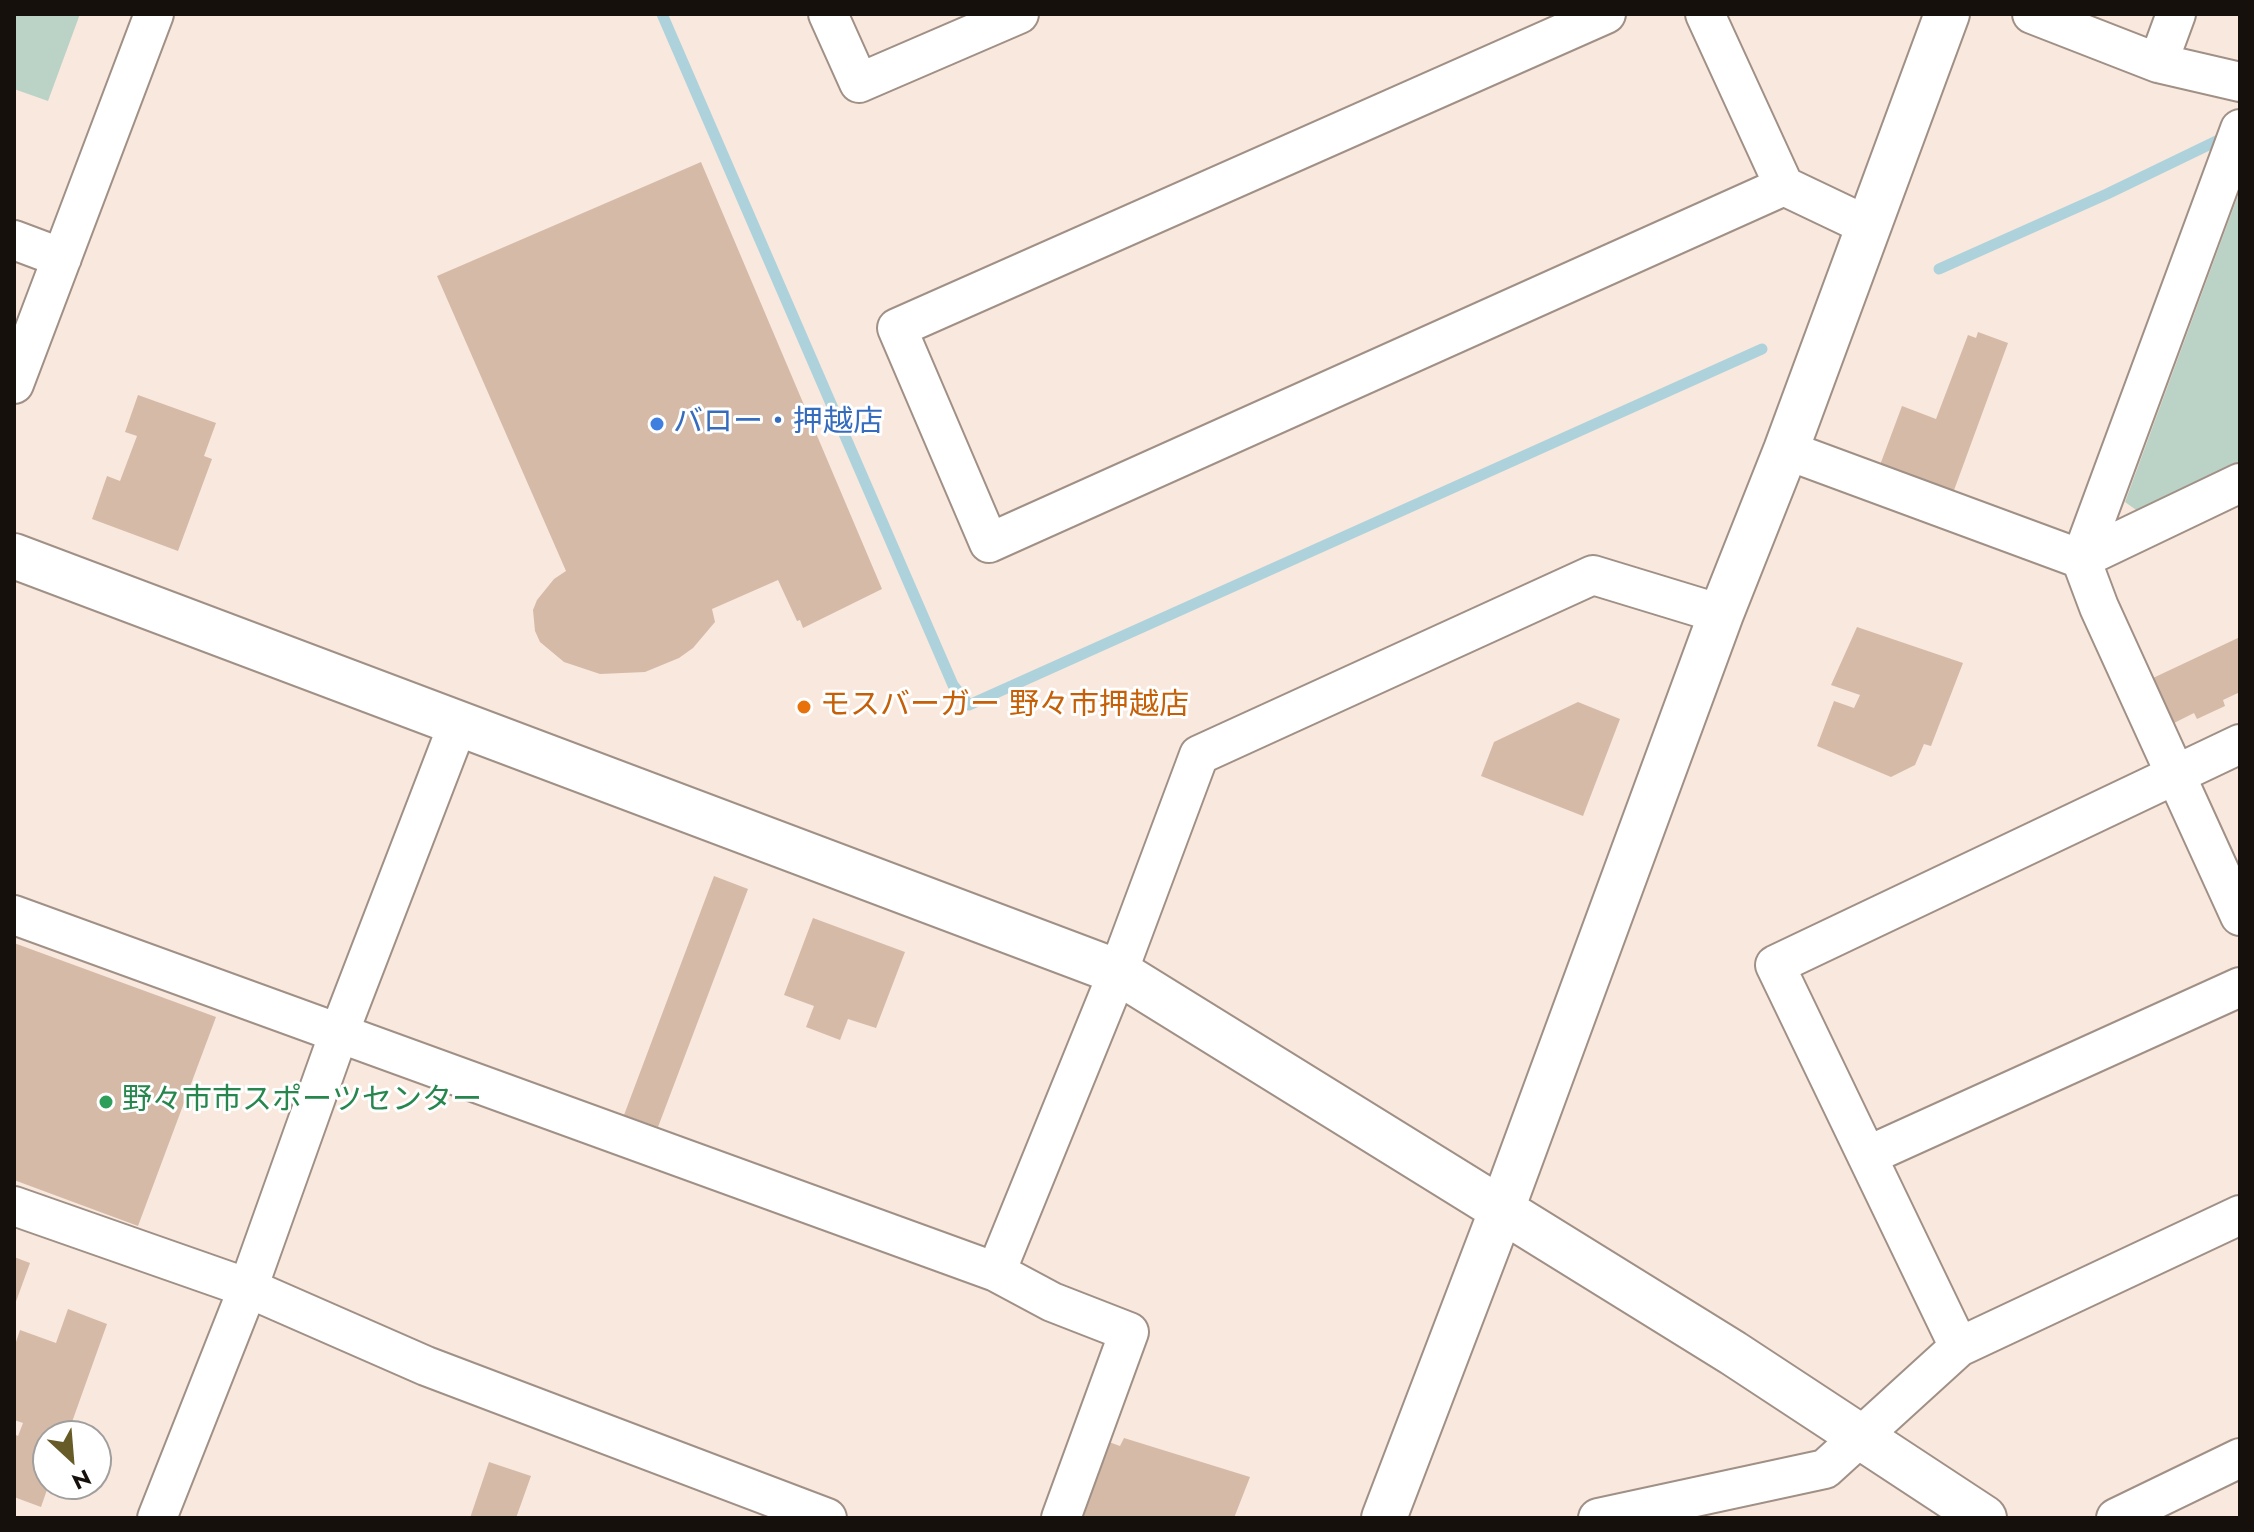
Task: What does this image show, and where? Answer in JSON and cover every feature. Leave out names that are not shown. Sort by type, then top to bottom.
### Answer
[{"type":"street","points":[[14,384],[154,14]]},
{"type":"street","points":[[828,14],[859,83],[1019,14]]},
{"type":"street","points":[[1606,14],[897,328],[989,543],[1784,186]]},
{"type":"street","points":[[1705,14],[1784,186],[1868,226]]},
{"type":"street","points":[[1384,1518],[1947,14]]},
{"type":"street","points":[[2032,14],[2158,63],[2240,82]]},
{"type":"street","points":[[2158,63],[2176,14]]},
{"type":"street","points":[[2237,136],[2081,559],[2240,916]]},
{"type":"street","points":[[14,240],[62,258]]},
{"type":"street","points":[[1786,450],[2081,559],[2240,483]]},
{"type":"street","points":[[14,556],[1118,972],[1720,1344],[1984,1518]]},
{"type":"street","points":[[996,1272],[1118,972],[1199,755],[1593,575],[1721,614]]},
{"type":"street","points":[[157,1518],[248,1288],[339,1033],[458,724]]},
{"type":"street","points":[[1959,1347],[1775,965],[2240,744]]},
{"type":"street","points":[[14,915],[996,1272],[1052,1302],[1129,1332],[1061,1518]]},
{"type":"street","points":[[1867,1156],[2240,987]]},
{"type":"street","points":[[14,1206],[248,1288],[426,1366],[827,1518]]},
{"type":"street","points":[[1598,1518],[1825,1469],[1959,1347],[2240,1215]]},
{"type":"street","points":[[2116,1518],[2240,1458]]},
{"type":"green space","points":[[14,14],[80,14],[48,101],[14,89]]},
{"type":"green space","points":[[2240,190],[2240,465],[2139,512],[2125,502]]},
{"type":"building","name":"バロー・押越店","points":[[701,162],[882,589],[803,628],[778,580],[712,609],[715,622],[693,648],[679,658],[645,672],[600,674],[564,662],[540,642],[535,631],[533,610],[537,600],[554,579],[566,571],[437,276]]},
{"type":"building","points":[[1978,332],[2008,343],[1953,493],[1880,465],[1902,406],[1936,419],[1968,335],[1976,338]]},
{"type":"building","points":[[138,395],[216,423],[204,456],[212,459],[178,551],[92,519],[107,476],[120,481],[137,436],[125,432]]},
{"type":"building","points":[[1857,627],[1963,663],[1931,746],[1924,744],[1915,765],[1891,777],[1817,746],[1834,701],[1854,708],[1860,695],[1831,685]]},
{"type":"building","points":[[2240,637],[2240,692],[2223,700],[2225,706],[2197,719],[2194,713],[2174,723],[2153,678]]},
{"type":"building","points":[[1578,702],[1620,719],[1583,816],[1481,776],[1494,742]]},
{"type":"building","points":[[714,876],[748,889],[658,1127],[624,1115]]},
{"type":"building","points":[[813,918],[905,952],[876,1028],[848,1019],[840,1040],[806,1027],[814,1006],[784,995]]},
{"type":"building","name":"野々市市スポーツセンター","points":[[14,943],[216,1017],[138,1226],[14,1180]]},
{"type":"building","points":[[14,1257],[30,1263],[14,1307]]},
{"type":"building","points":[[68,1309],[107,1324],[73,1420],[32,1420],[32,1500],[43,1500],[41,1507],[14,1497],[14,1434],[18,1436],[23,1423],[14,1420],[14,1348],[20,1330],[56,1343]]},
{"type":"building","points":[[1124,1438],[1250,1477],[1234,1518],[1080,1518],[1109,1442],[1120,1446]]},
{"type":"building","points":[[489,1462],[531,1476],[516,1518],[470,1518]]},
{"type":"waterway","points":[[662,14],[953,685],[969,705],[1762,349]]},
{"type":"waterway","points":[[1939,269],[2229,135]]},
{"type":"place","name":"バロー・押越店","points":[[657,424]]},
{"type":"place","name":"モスバーガー 野々市押越店","points":[[804,707]]},
{"type":"place","name":"野々市市スポーツセンター","points":[[106,1102]]}]
